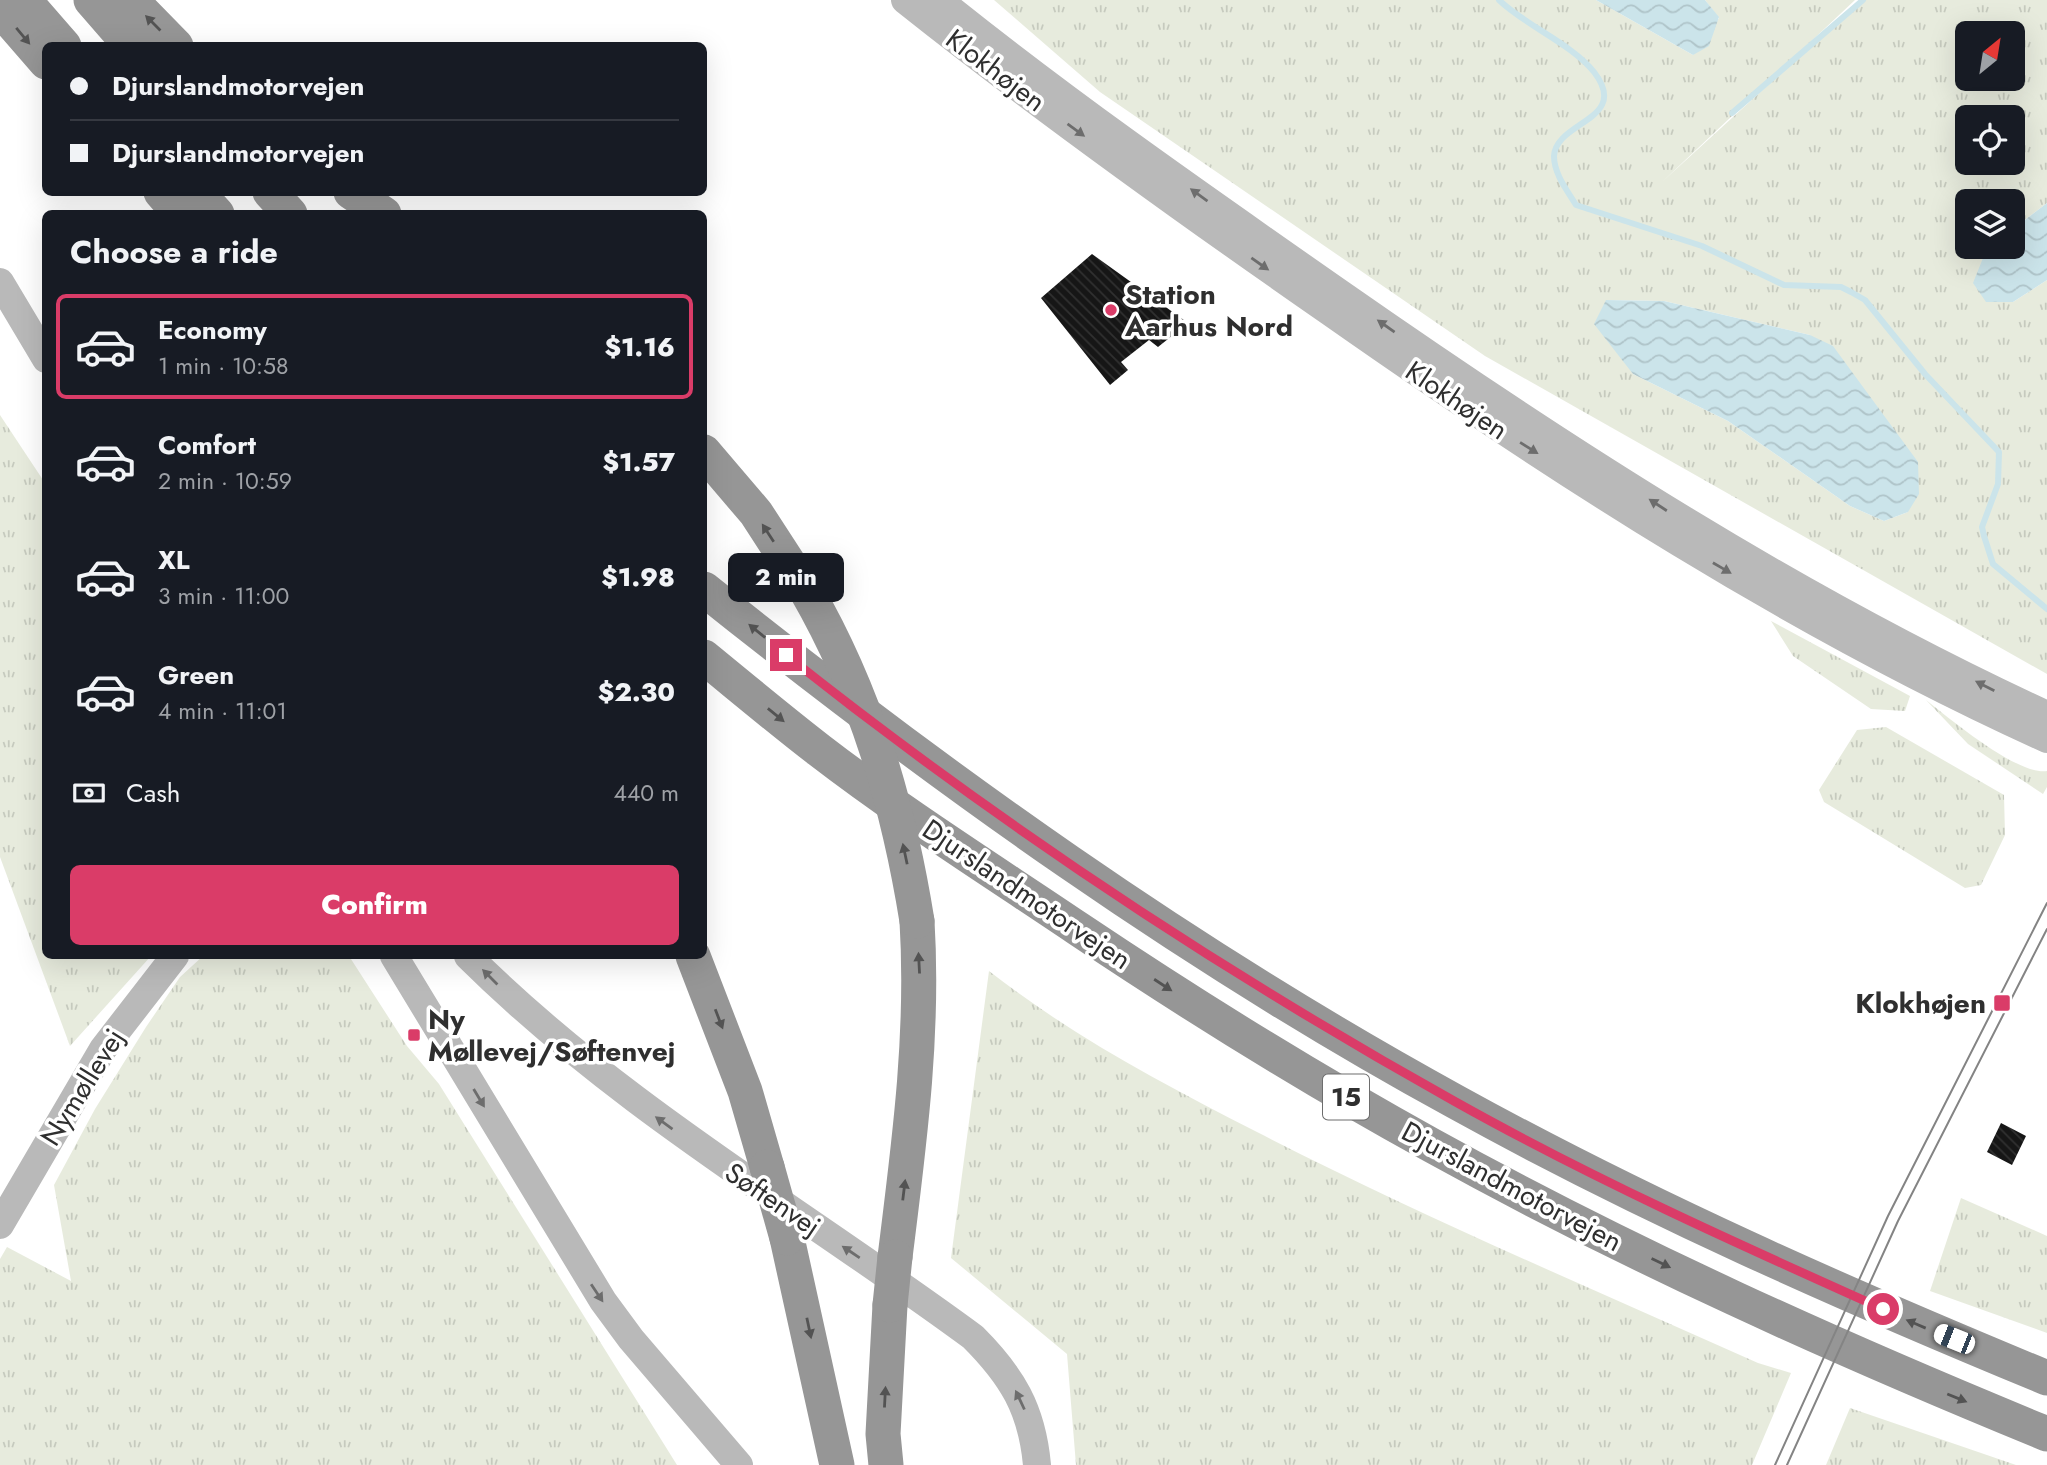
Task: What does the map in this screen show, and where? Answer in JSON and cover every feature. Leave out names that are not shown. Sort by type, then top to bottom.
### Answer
[{"type":"highway","points":[[24,0],[61,42]]},
{"type":"highway","points":[[91,0],[128,42]]},
{"type":"highway","points":[[131,0],[172,42]]},
{"type":"highway","points":[[0,9],[42,57]]},
{"type":"highway","points":[[164,196],[177,210]]},
{"type":"highway","points":[[201,196],[214,210]]},
{"type":"highway","points":[[274,196],[286,210]]},
{"type":"highway","points":[[358,196],[378,210]]},
{"type":"highway","points":[[707,456],[756,513],[806,590],[834,640],[873,733],[895,807],[917,921],[921,988],[917,1086],[890,1305],[883,1434],[886,1465]]},
{"type":"highway","name":"Djurslandmotorvejen","points":[[707,591],[848,704],[982,803],[1186,940],[1455,1102],[1737,1244],[1907,1320],[2047,1378]]},
{"type":"highway","name":"Djurslandmotorvejen","points":[[707,659],[821,752],[954,846],[1168,988],[1303,1072],[1431,1146],[1711,1288],[1885,1368],[2047,1434]]},
{"type":"highway","points":[[695,959],[745,1091],[787,1238],[837,1465]]},
{"type":"street","name":"Klokhøjen","points":[[905,0],[971,53],[1205,225],[1471,411],[1680,544],[1814,622],[1986,711],[2047,739]]},
{"type":"street","name":"Klokhøjen","points":[[939,0],[1204,199],[1507,408],[1689,525],[1980,684],[2047,715]]},
{"type":"street","points":[[0,282],[42,352]]},
{"type":"street","name":"Nymøllevej","points":[[0,1225],[103,1049],[173,959]]},
{"type":"street","points":[[396,959],[603,1301],[631,1339],[739,1465]]},
{"type":"street","name":"Søftenvej","points":[[471,959],[518,1005],[638,1103],[972,1337],[1013,1383],[1031,1423],[1037,1465]]},
{"type":"green space","points":[[994,0],[1596,0],[1693,55],[1719,18],[1705,0],[1855,0],[1662,182],[1861,0],[2047,0],[2047,203],[2025,220],[2025,189],[1955,189],[1955,259],[1984,259],[2013,302],[2047,280],[2047,674],[1485,356],[1100,92]],"holes":[[[1606,300],[1664,301],[1810,335],[1908,512],[1884,521],[1850,506],[1728,421],[1633,374]]]},
{"type":"green space","points":[[0,415],[42,478],[42,959],[148,959],[70,1046],[0,857]]},
{"type":"green space","points":[[1771,621],[1910,696],[1905,711],[1871,709],[1793,656]]},
{"type":"green space","points":[[1926,700],[1984,744],[2019,765],[2047,771],[2047,787],[2043,794],[1968,744]]},
{"type":"green space","points":[[1886,727],[2004,795],[2005,835],[1981,885],[1965,888],[1824,802],[1819,790],[1857,730]]},
{"type":"green space","points":[[200,959],[351,959],[407,1046],[439,1084],[677,1465],[0,1465],[0,1259],[7,1247],[71,1281],[54,1185],[95,1109],[180,977]]},
{"type":"green space","points":[[989,971],[1020,995],[1119,1058],[1319,1163],[1569,1279],[1758,1363],[1791,1373],[1752,1465],[1076,1465],[1067,1354],[951,1258]]},
{"type":"green space","points":[[1961,1198],[2047,1236],[2047,1333],[1930,1291]]},
{"type":"green space","points":[[1850,1408],[2016,1465],[1826,1465]]},
{"type":"water","points":[[1596,0],[1705,0],[1719,17],[1709,46],[1693,55]]},
{"type":"water","points":[[2047,203],[2047,280],[2013,302],[1986,302],[1973,283],[1983,259],[2025,259],[2025,220]]},
{"type":"water","points":[[1606,300],[1664,301],[1810,335],[1833,346],[1918,462],[1919,494],[1908,512],[1884,521],[1850,506],[1728,421],[1633,374],[1594,324]]},
{"type":"building","name":"Station Aarhus Nord","points":[[1092,254],[1188,323],[1158,347],[1149,340],[1121,362],[1128,370],[1110,385],[1041,298]]},
{"type":"building","points":[[2001,1123],[2026,1136],[2012,1165],[1987,1152]]},
{"type":"waterway","points":[[1499,0],[1585,62],[1603,88],[1604,100],[1598,110],[1566,135],[1558,144],[1554,156],[1559,175],[1576,205],[1702,246],[1784,285],[1841,287],[1865,300],[1925,374],[1999,452],[1998,484],[1982,527],[1984,536],[1993,564],[2047,609]]},
{"type":"waterway","points":[[1732,113],[1863,0]]},
{"type":"tram line","points":[[1775,1465],[1888,1216],[2047,903]]},
{"type":"tram line","points":[[1787,1465],[1898,1221],[2047,929]]},
{"type":"place","name":"Station Aarhus Nord","points":[[1111,310]]},
{"type":"place","name":"Klokhøjen","points":[[2002,1003]]},
{"type":"place","name":"Ny Møllevej/Søftenvej","points":[[414,1035]]},
{"type":"route","points":[[786,655],[982,803],[1186,940],[1327,1026],[1455,1102],[1737,1244],[1883,1309]]}]
